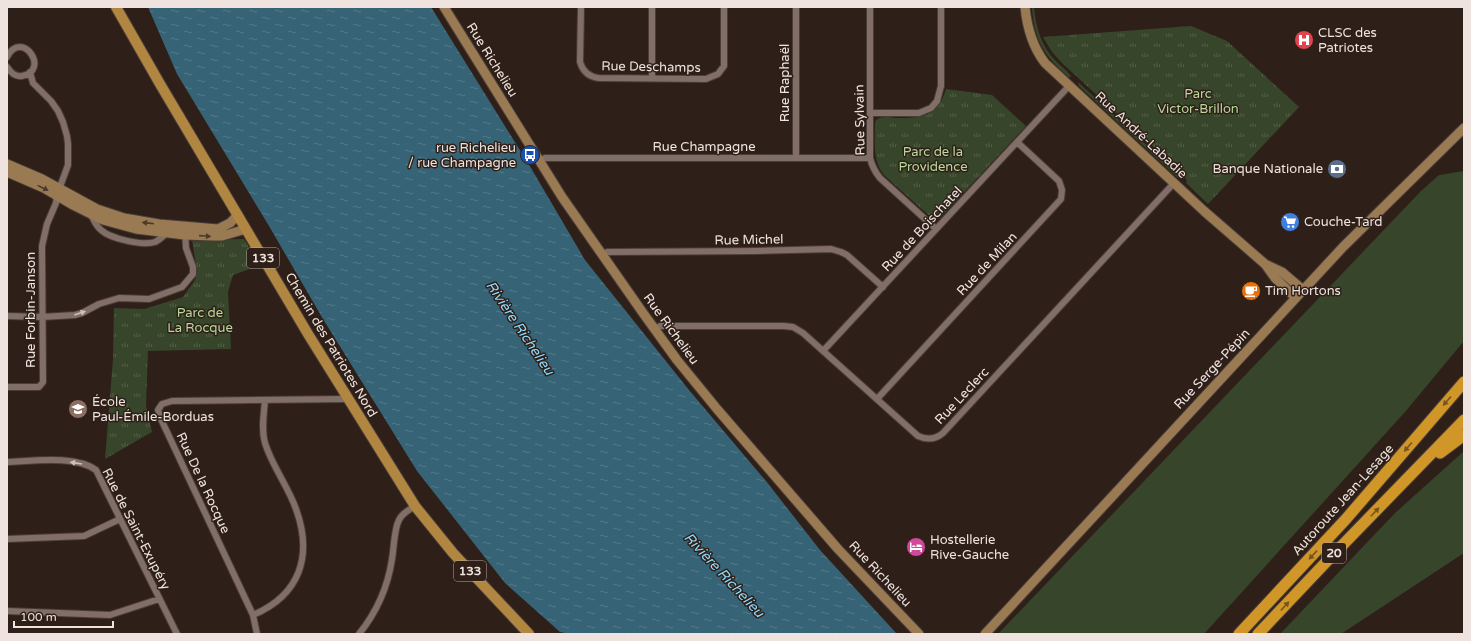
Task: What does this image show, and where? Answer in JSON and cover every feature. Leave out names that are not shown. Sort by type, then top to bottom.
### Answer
[{"type":"highway","name":"Autoroute Jean-Lesage","points":[[1243,630],[1346,519],[1464,382]]},
{"type":"highway","name":"20","points":[[1258,634],[1464,420]]},
{"type":"highway","points":[[1412,473],[1464,435]]},
{"type":"main road","name":"Chemin des Patriotes Nord","points":[[116,7],[348,400],[414,506],[453,552],[529,634]]},
{"type":"street","name":"Rue Richelieu","points":[[444,7],[539,161],[602,255],[655,329],[717,409],[851,563],[919,634]]},
{"type":"street","name":"Rue Deschamps","points":[[581,7],[580,59],[581,65],[585,72],[591,76],[596,78],[706,79],[718,74],[722,70],[724,63],[724,7]]},
{"type":"street","points":[[652,7],[652,78]]},
{"type":"street","name":"Rue Raphaël","points":[[796,7],[796,158]]},
{"type":"street","name":"Rue Sylvain","points":[[870,7],[870,158],[874,169],[880,178],[936,229]]},
{"type":"street","points":[[870,113],[919,113],[931,108],[937,101],[941,86],[941,7]]},
{"type":"street","name":"Rue André-Labadie","points":[[1026,7],[1028,28],[1037,52],[1045,63],[1174,183],[1265,264],[1275,278],[1296,298]]},
{"type":"street","points":[[7,57],[14,49],[20,47],[26,48],[34,57],[34,64],[30,72],[20,76],[14,74],[7,67]]},
{"type":"street","name":"Rue Forbin-Janson","points":[[7,387],[39,387],[42,385],[42,246],[47,224],[56,203],[58,191],[68,165],[69,154],[67,136],[58,111],[34,83],[30,72]]},
{"type":"street","name":"Rue de Boischatel","points":[[823,351],[1069,86]]},
{"type":"street","name":"Rue Serge-Pépin","points":[[985,634],[1358,230],[1464,128]]},
{"type":"street","name":"Rue de Milan","points":[[876,399],[1061,199],[1062,190],[1059,181],[1017,142]]},
{"type":"street","name":"Rue Champagne","points":[[539,161],[545,158],[870,158]]},
{"type":"street","points":[[7,164],[58,191],[111,215],[185,231],[222,236],[246,229]]},
{"type":"street","points":[[7,172],[44,188],[58,191],[91,214],[118,225],[136,229],[168,232],[218,229],[230,223],[238,215]]},
{"type":"street","name":"Rue Leclerc","points":[[655,329],[660,326],[787,326],[800,331],[918,436],[928,439],[938,436],[1174,183]]},
{"type":"street","points":[[91,214],[101,230],[115,237],[142,243],[150,243],[156,241],[168,232]]},
{"type":"street","points":[[7,316],[42,317],[75,315],[99,304],[119,298],[149,299],[182,287],[193,274],[193,267],[186,248],[185,231]]},
{"type":"street","name":"Rue Michel","points":[[602,255],[607,252],[831,249],[847,255],[883,287]]},
{"type":"street","name":"Rue André-Labadie","points":[[1265,264],[1282,272],[1302,290]]},
{"type":"street","points":[[254,615],[268,609],[278,601],[297,578],[302,564],[303,553],[303,539],[296,509],[265,443],[263,430],[265,400]]},
{"type":"street","name":"Rue De la Rocque","points":[[258,634],[254,615],[158,410],[162,404],[172,401],[348,400]]},
{"type":"street","name":"Rue de Saint-Exupéry","points":[[7,462],[76,462],[96,470],[176,634]]},
{"type":"street","points":[[359,634],[370,619],[391,568],[397,522],[403,514],[414,506]]},
{"type":"street","points":[[7,539],[84,536],[120,519]]},
{"type":"street","points":[[7,612],[110,615],[159,599]]},
{"type":"green space","points":[[1032,7],[1034,7],[1036,22],[1043,43],[1051,55],[1071,77],[1068,77],[1060,69],[1042,46],[1035,29]]},
{"type":"green space","name":"Parc Victor-Brillon","points":[[1191,26],[1227,41],[1299,107],[1208,204],[1186,183],[1187,181],[1183,174],[1062,63],[1052,52],[1043,37]]},
{"type":"green space","points":[[1078,82],[1179,175],[1179,177],[1178,178],[1079,86]]},
{"type":"green space","name":"Parc de la Providence","points":[[946,89],[992,95],[1026,126],[940,218],[934,220],[885,176],[881,170],[875,151],[875,123],[876,120],[883,117],[912,118],[927,114],[938,106],[943,99]]},
{"type":"green space","points":[[1464,171],[1464,341],[1405,412],[1204,634],[998,634],[1421,191],[1439,175]]},
{"type":"green space","name":"Parc de La Rocque","points":[[244,239],[260,265],[233,275],[228,292],[231,349],[148,351],[146,406],[152,432],[105,459],[113,359],[114,308],[144,309],[183,297],[195,280],[197,271],[192,240]]},
{"type":"green space","points":[[1464,451],[1464,553],[1341,634],[1280,634],[1395,513]]},
{"type":"water","name":"Rivière Richelieu","points":[[148,7],[431,7],[531,168],[585,260],[689,390],[766,481],[820,550],[897,634],[570,634],[560,632],[505,583],[417,471],[323,319],[269,226],[177,74]]},
{"type":"place","name":"CLSC des Patriotes","points":[[1304,40]]},
{"type":"place","name":"rue Richelieu / rue Champagne","points":[[530,155]]},
{"type":"place","name":"Banque Nationale","points":[[1337,169]]},
{"type":"place","name":"Couche-Tard","points":[[1290,222]]},
{"type":"place","name":"Tim Hortons","points":[[1251,291]]},
{"type":"place","name":"École Paul-Émile-Borduas","points":[[78,409]]},
{"type":"place","name":"Hostellerie Rive-Gauche","points":[[916,547]]}]
